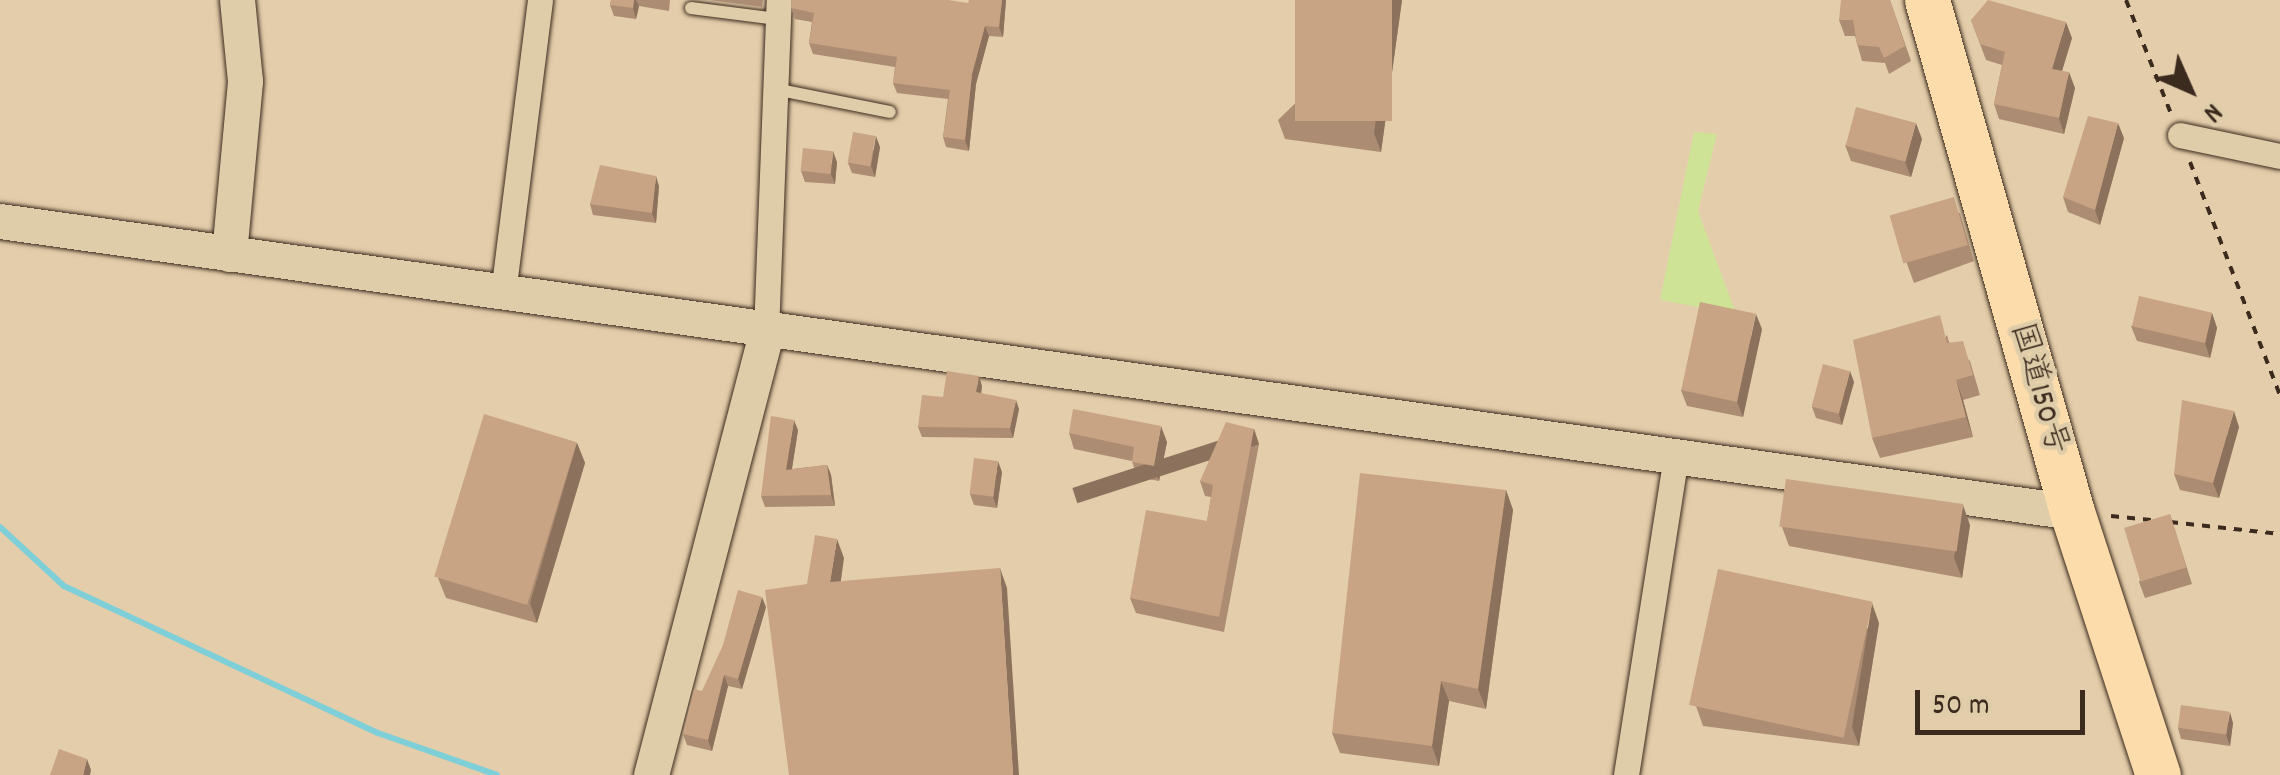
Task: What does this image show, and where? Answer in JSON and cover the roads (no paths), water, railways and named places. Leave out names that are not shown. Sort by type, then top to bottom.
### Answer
[{"type":"highway","name":"国道150号","points":[[1927,0],[2072,512],[2158,775]]},
{"type":"street","points":[[229,254],[245,80],[236,0]]},
{"type":"street","points":[[504,294],[540,0]]},
{"type":"street","points":[[650,775],[766,332],[772,88],[778,10]]},
{"type":"street","points":[[2180,135],[2280,156]]},
{"type":"street","points":[[0,221],[766,332],[1676,454],[2072,512]]},
{"type":"street","points":[[1626,775],[1676,454]]},
{"type":"lane","points":[[691,8],[778,10]]},
{"type":"lane","points":[[772,88],[890,112]]},
{"type":"waterway","points":[[0,527],[64,586],[378,733],[497,775]]}]
